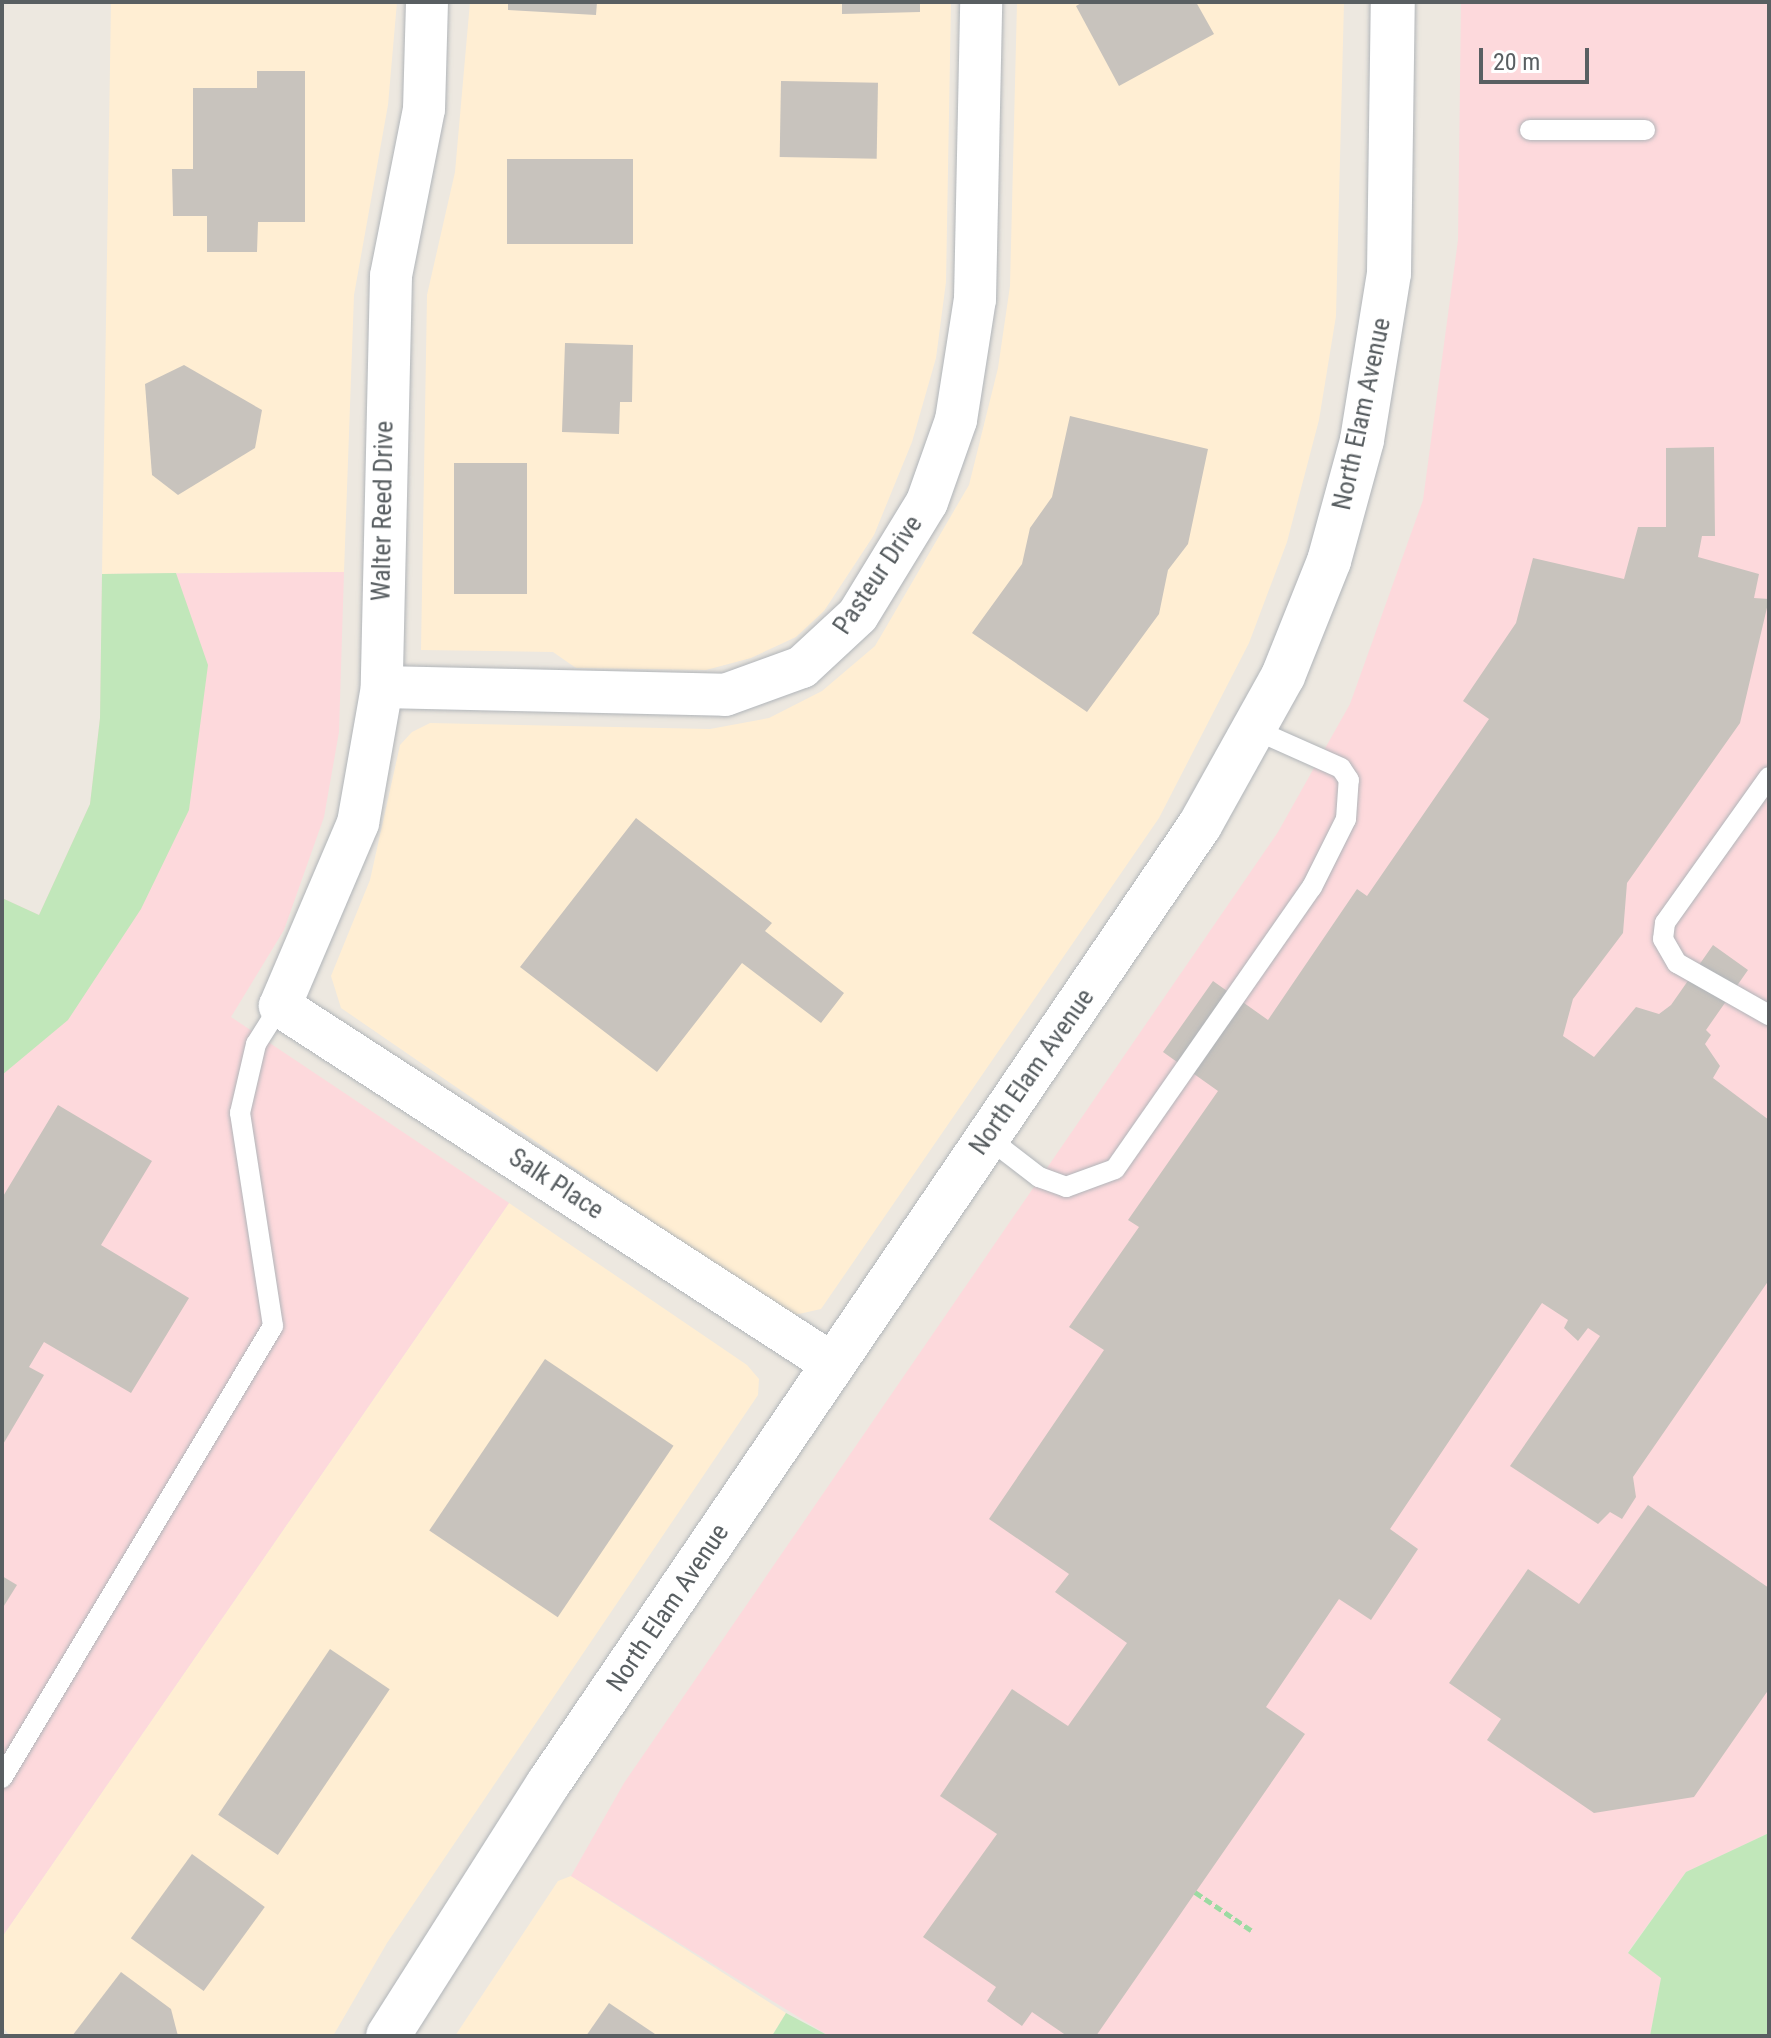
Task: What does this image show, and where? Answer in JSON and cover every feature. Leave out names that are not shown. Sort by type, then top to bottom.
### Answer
[{"type":"street","name":"Walter Reed Drive","points":[[280,1006],[358,823],[382,687],[391,287],[424,109],[427,2]]},
{"type":"street","name":"Pasteur Drive","points":[[382,687],[725,695],[802,667],[858,615],[927,502],[956,420],[975,299],[981,2]]},
{"type":"street","name":"North Elam Avenue","points":[[388,2036],[831,1363],[1200,825],[1251,728],[1283,676],[1329,561],[1362,440],[1392,253],[1393,2]]},
{"type":"street","name":"Salk Place","points":[[280,1006],[831,1363]]},
{"type":"lane","points":[[1530,130],[1645,130]]},
{"type":"lane","points":[[987,1137],[1039,1177],[1066,1187],[1115,1169],[1312,887],[1346,819],[1349,780],[1341,768],[1251,728]]},
{"type":"lane","points":[[1769,777],[1665,923],[1663,939],[1677,963],[1769,1015]]},
{"type":"lane","points":[[2,1778],[273,1326],[240,1113],[243,1077],[280,1006]]},
{"type":"path","points":[[1195,1892],[1251,1930]]},
{"type":"shaded area","points":[[111,2],[397,2],[388,105],[354,295],[344,572],[102,574]]},
{"type":"shaded area","points":[[470,2],[951,2],[946,282],[936,358],[912,442],[874,535],[824,611],[796,637],[751,658],[706,670],[576,668],[553,652],[421,650],[427,295],[455,172]]},
{"type":"shaded area","points":[[1017,2],[1344,2],[1336,316],[1319,420],[1287,542],[1249,643],[1159,818],[821,1309],[790,1316],[341,1008],[331,976],[370,880],[400,745],[412,732],[430,723],[710,729],[769,718],[822,691],[875,646],[969,485],[998,368],[1010,286]]},
{"type":"shaded area","points":[[1461,2],[1769,2],[1769,1833],[1686,1872],[1628,1952],[1661,1978],[1650,2036],[829,2036],[571,1876],[624,1783],[1278,832],[1350,704],[1423,500],[1458,240]]},
{"type":"shaded area","points":[[344,572],[339,732],[324,817],[284,930],[231,1017],[509,1203],[2,1937],[2,898],[39,915],[90,804],[100,718],[102,574]]},
{"type":"shaded area","points":[[509,1203],[747,1365],[759,1379],[758,1395],[387,1943],[333,2036],[10,2036],[2,2026],[2,1937]]},
{"type":"shaded area","points":[[571,1876],[786,2013],[772,2036],[455,2036],[558,1881]]},
{"type":"green space","points":[[176,573],[208,665],[189,810],[141,909],[68,1020],[2,1075],[2,898],[39,915],[90,804],[100,718],[102,574]]},
{"type":"green space","points":[[1769,1833],[1769,2036],[1650,2036],[1661,1978],[1628,1953],[1686,1872]]},
{"type":"green space","points":[[786,2013],[829,2036],[772,2036]]},
{"type":"building","points":[[508,2],[597,2],[596,15],[508,10]]},
{"type":"building","points":[[842,2],[920,2],[920,12],[842,14]]},
{"type":"building","points":[[1083,2],[1196,2],[1214,34],[1119,86],[1076,6]]},
{"type":"building","points":[[257,71],[305,71],[305,222],[258,222],[257,252],[207,252],[207,216],[173,216],[172,169],[193,169],[193,88],[257,88]]},
{"type":"building","points":[[781,81],[878,83],[877,159],[780,157]]},
{"type":"building","points":[[507,159],[633,159],[633,244],[507,244]]},
{"type":"building","points":[[565,343],[633,345],[632,402],[620,402],[619,434],[562,432]]},
{"type":"building","points":[[184,365],[262,410],[255,448],[178,495],[152,475],[145,384]]},
{"type":"building","points":[[1070,416],[1208,449],[1188,544],[1168,570],[1159,614],[1087,712],[972,633],[1022,564],[1030,528],[1052,497]]},
{"type":"building","points":[[1714,447],[1715,536],[1702,536],[1698,557],[1759,574],[1754,598],[1769,599],[1740,723],[1627,883],[1623,933],[1573,999],[1563,1036],[1594,1057],[1636,1007],[1659,1014],[1671,1005],[1713,945],[1748,970],[1706,1030],[1711,1035],[1705,1044],[1720,1066],[1713,1078],[1769,1120],[1769,1280],[1633,1477],[1636,1497],[1622,1519],[1610,1512],[1598,1524],[1510,1466],[1600,1336],[1588,1328],[1578,1341],[1564,1328],[1568,1320],[1542,1303],[1390,1529],[1418,1549],[1371,1620],[1339,1599],[1266,1707],[1305,1734],[1096,2036],[1067,2036],[1032,2012],[1022,2026],[987,2001],[996,1987],[923,1937],[997,1834],[940,1796],[1012,1689],[1068,1726],[1127,1643],[1055,1592],[1069,1574],[989,1519],[1104,1350],[1069,1327],[1139,1227],[1128,1220],[1218,1091],[1163,1052],[1213,981],[1268,1020],[1357,889],[1367,896],[1489,719],[1463,701],[1516,623],[1533,558],[1624,579],[1638,527],[1666,527],[1666,448]]},
{"type":"building","points":[[454,463],[527,463],[527,594],[454,594]]},
{"type":"building","points":[[636,818],[772,923],[765,931],[844,993],[821,1023],[742,963],[657,1072],[520,967]]},
{"type":"building","points":[[58,1105],[152,1161],[101,1245],[189,1298],[131,1393],[44,1342],[29,1367],[44,1375],[2,1446],[2,1198]]},
{"type":"building","points":[[545,1359],[674,1446],[558,1617],[429,1531]]},
{"type":"building","points":[[1648,1505],[1769,1588],[1769,1689],[1694,1797],[1594,1813],[1487,1740],[1501,1719],[1449,1683],[1528,1569],[1579,1604]]},
{"type":"building","points":[[2,1576],[17,1585],[2,1609]]},
{"type":"building","points":[[330,1649],[390,1689],[278,1855],[218,1815]]},
{"type":"building","points":[[192,1854],[265,1907],[204,1991],[131,1938]]},
{"type":"building","points":[[121,1972],[171,2009],[178,2036],[72,2036]]},
{"type":"building","points":[[609,2003],[658,2036],[586,2036]]}]
